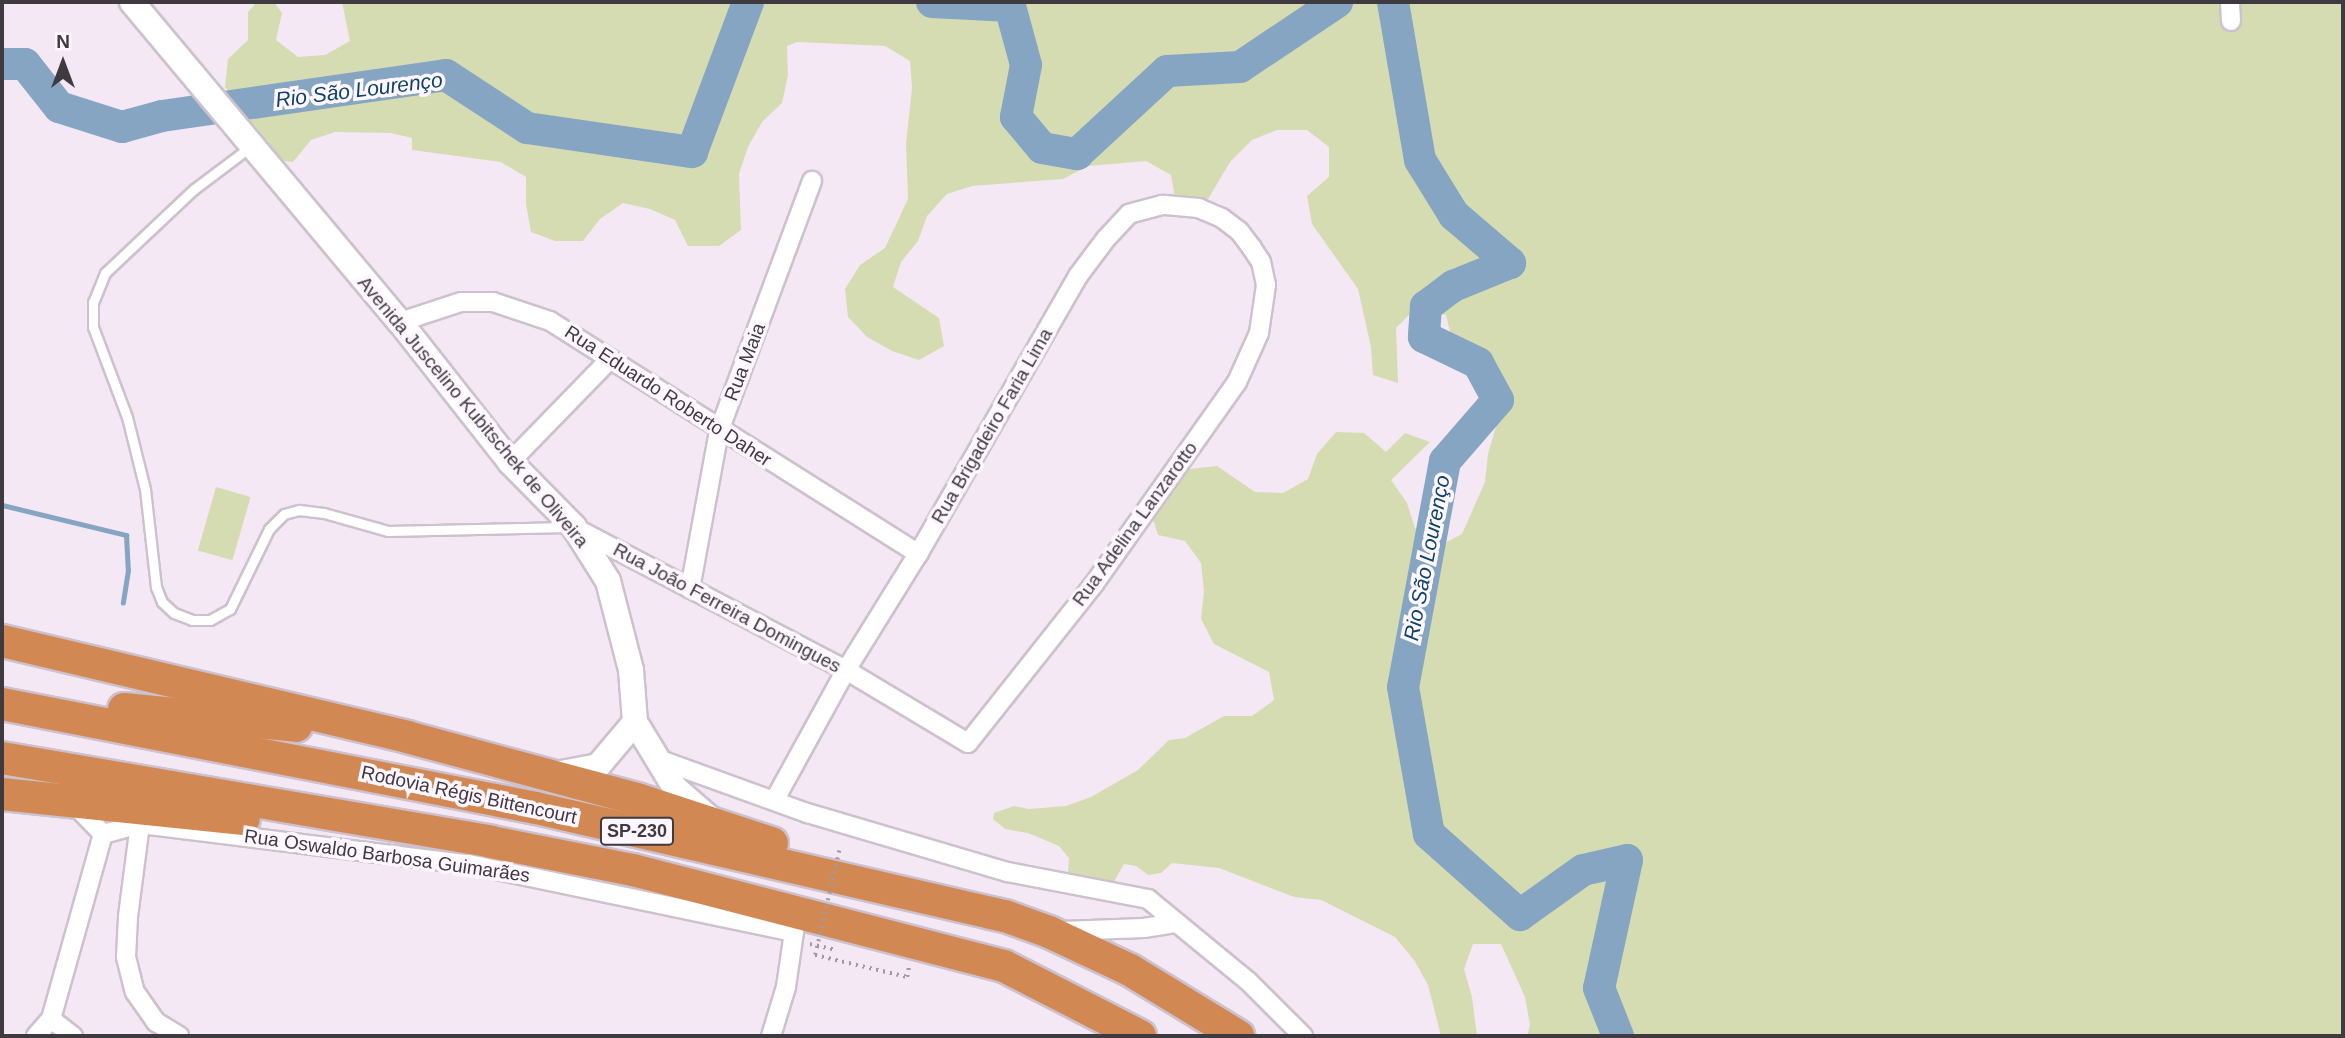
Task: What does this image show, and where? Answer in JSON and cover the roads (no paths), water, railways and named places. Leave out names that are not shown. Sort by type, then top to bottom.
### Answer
[{"type":"highway","points":[[2,641],[407,737],[637,799],[905,882],[953,903]]},
{"type":"highway","points":[[5,705],[49,702],[407,737]]},
{"type":"highway","name":"Rodovia Régis Bittencourt","points":[[5,705],[536,808],[953,903],[1049,932],[1130,971],[1238,1036]]},
{"type":"highway","name":"Rodovia Régis Bittencourt","points":[[2,758],[491,842],[633,870],[1004,966],[1140,1036]]},
{"type":"highway","points":[[2,794],[69,799],[447,846],[491,842]]},
{"type":"highway","points":[[801,942],[936,966],[996,986],[1070,1016],[1106,1036]]},
{"type":"street","name":"Avenida Juscelino Kubitschek de Oliveira","points":[[132,2],[246,141],[400,321],[510,461],[574,527],[608,581],[631,670],[635,722],[675,789],[718,826]]},
{"type":"street","points":[[2230,2],[2231,21]]},
{"type":"street","name":"Rua Maia","points":[[690,589],[719,430],[812,181]]},
{"type":"street","name":"Rua Brigadeiro Faria Lima","points":[[774,801],[846,670],[918,554],[1078,276],[1129,214],[1162,205],[1199,208],[1222,218],[1239,231],[1252,248],[1261,262],[1266,285]]},
{"type":"street","name":"Rua Adelina Lanzarotto","points":[[967,743],[1094,584],[1237,382],[1259,333],[1266,285]]},
{"type":"street","name":"Rua Eduardo Roberto Daher","points":[[400,321],[461,302],[493,302],[550,321],[918,554]]},
{"type":"street","points":[[510,461],[610,359]]},
{"type":"street","name":"Rua João Ferreira Domingues","points":[[574,527],[846,670],[967,743]]},
{"type":"street","points":[[530,771],[561,775],[598,766],[635,722]]},
{"type":"street","points":[[655,758],[774,801],[1008,872],[1129,894],[1147,900],[1248,982],[1303,1036]]},
{"type":"street","points":[[36,1036],[51,1019],[103,834],[69,799]]},
{"type":"street","points":[[140,824],[128,917],[126,957],[135,992],[156,1022],[179,1036]]},
{"type":"street","name":"Rua Oswaldo Barbosa Guimarães","points":[[103,834],[140,824],[468,863],[801,942]]},
{"type":"street","points":[[1049,932],[1144,928],[1177,923]]},
{"type":"street","points":[[771,1036],[801,942]]},
{"type":"street","points":[[51,1019],[73,1036]]},
{"type":"lane","name":"Rua João Ferreira Domingues","points":[[246,141],[105,273],[93,302],[93,327],[127,417],[145,489],[156,587],[162,602],[174,613],[192,620],[210,620],[230,609],[269,529],[284,514],[299,510],[324,513],[387,531],[574,527]]},
{"type":"waterway","name":"Rio São Lourenço","points":[[2,64],[25,64],[59,107],[122,127],[162,116],[446,75],[527,128],[692,152],[748,2]]},
{"type":"waterway","name":"Rio São Lourenço","points":[[932,2],[1010,6],[1026,65],[1016,117],[1042,148],[1077,154],[1167,71],[1240,67],[1337,2]]},
{"type":"waterway","name":"Rio São Lourenço","points":[[1393,2],[1420,160],[1454,215],[1510,263],[1453,286],[1426,306],[1424,337],[1478,363],[1498,400],[1445,461],[1403,687],[1429,834],[1520,915],[1583,870],[1627,860],[1599,988],[1618,1036]]},
{"type":"waterway","points":[[2,505],[126,535],[128,570],[123,603]]}]
